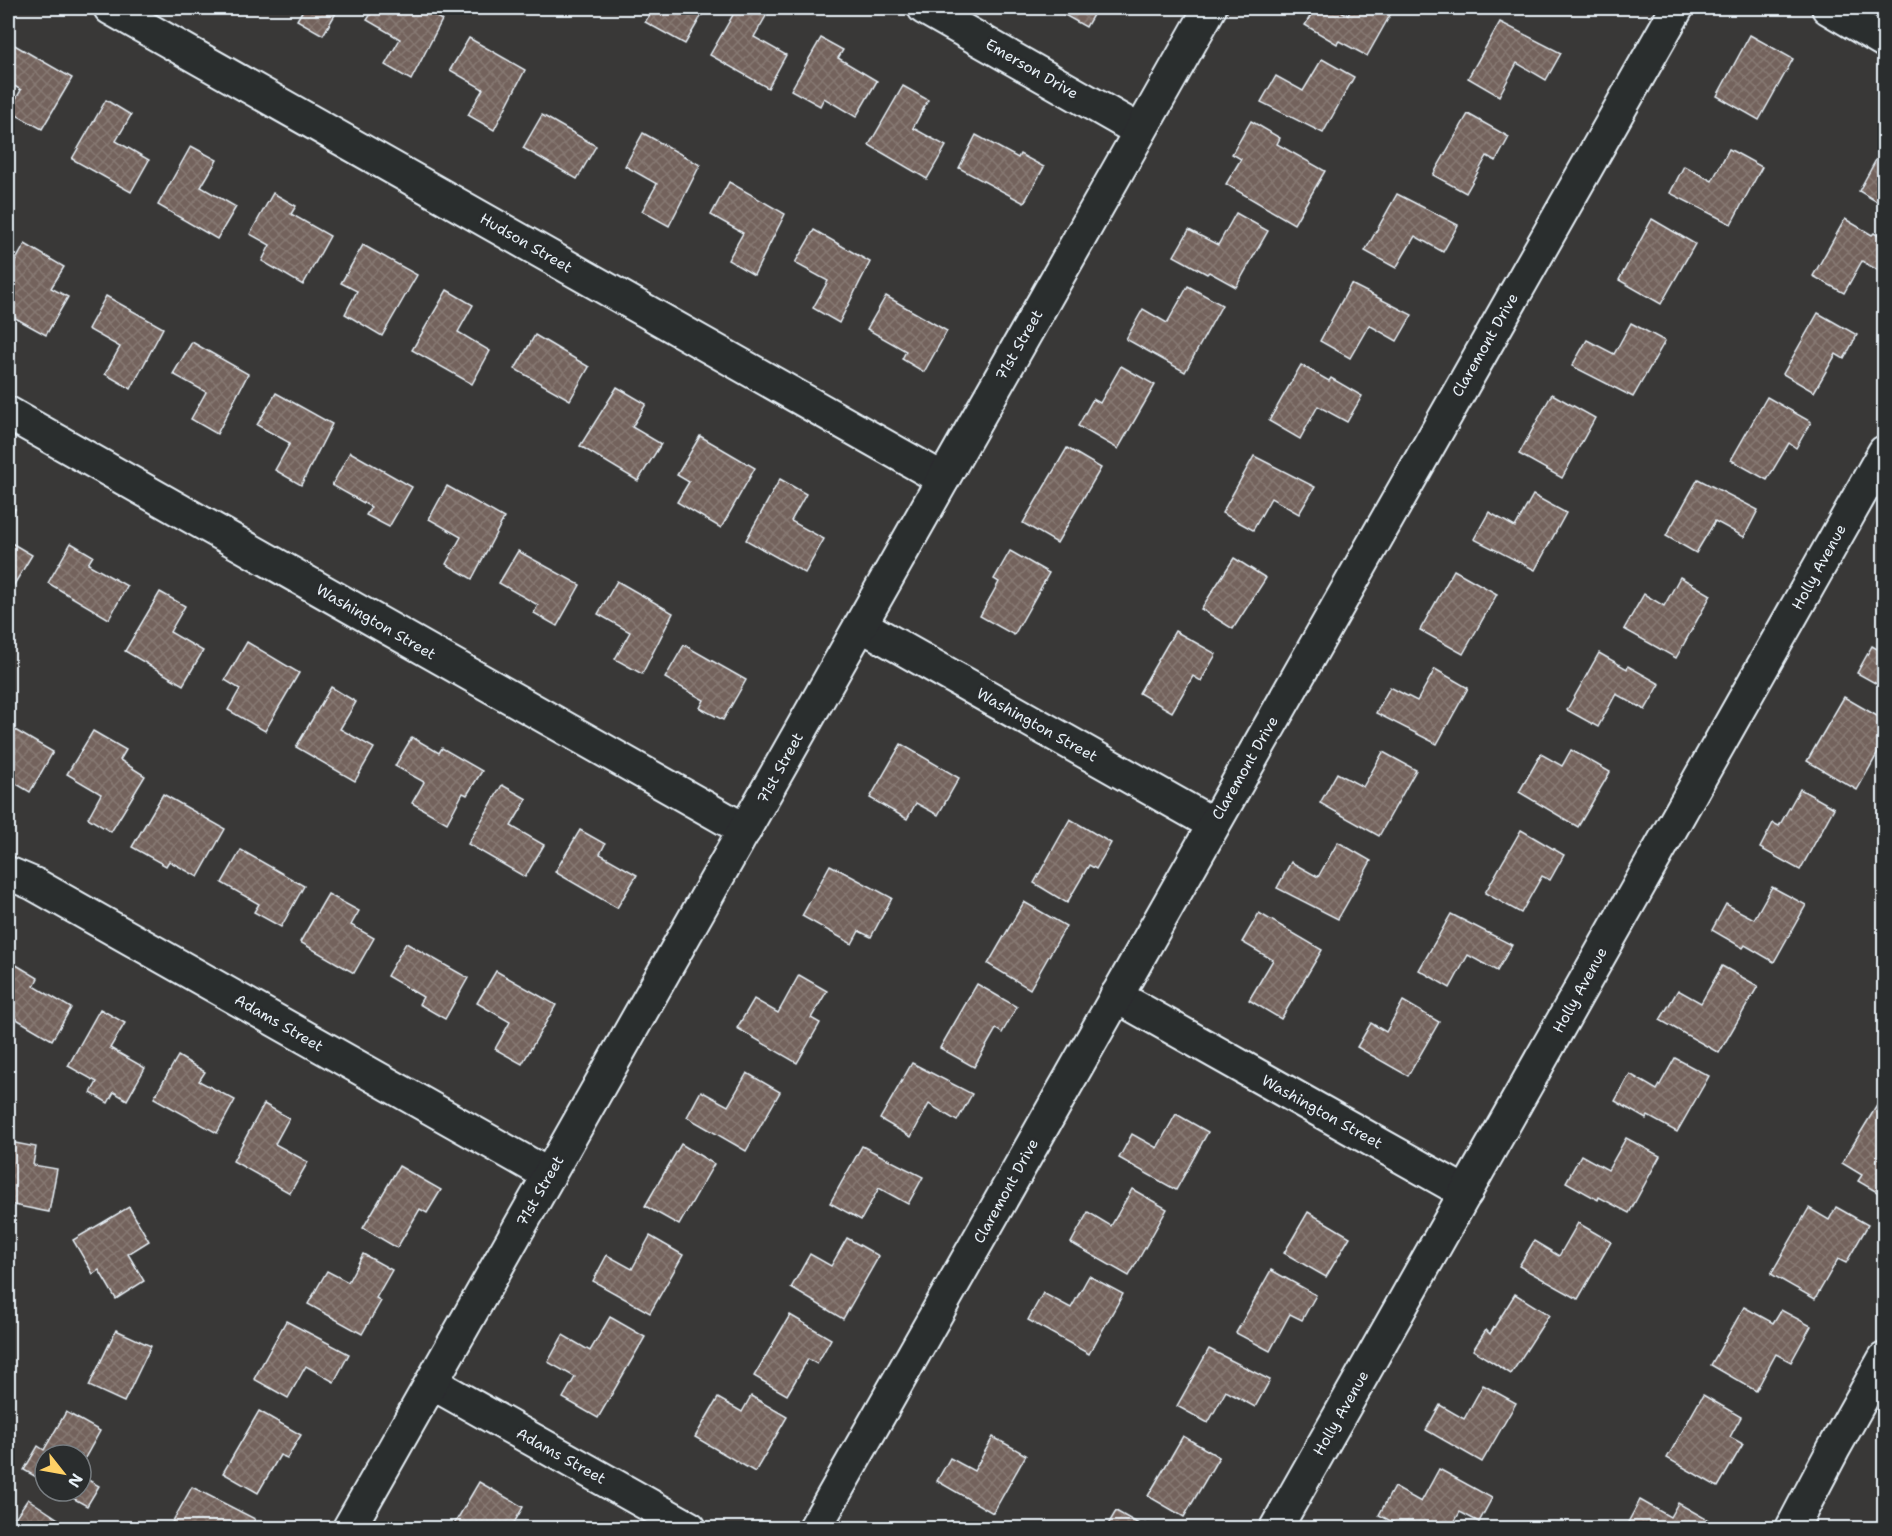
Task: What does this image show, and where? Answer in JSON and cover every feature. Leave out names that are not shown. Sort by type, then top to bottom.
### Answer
[{"type":"street","name":"Hudson Street","points":[[110,8],[943,479]]},
{"type":"street","name":"Emerson Drive","points":[[924,8],[1140,131]]},
{"type":"street","name":"71st Street","points":[[350,1528],[1210,8]]},
{"type":"street","name":"Claremont Drive","points":[[815,1528],[1677,8]]},
{"type":"street","points":[[1828,8],[1884,41]]},
{"type":"street","name":"Washington Street","points":[[8,413],[745,830]]},
{"type":"street","name":"Holly Avenue","points":[[1276,1528],[1884,452]]},
{"type":"street","name":"Washington Street","points":[[861,625],[1213,824]]},
{"type":"street","name":"Adams Street","points":[[8,873],[45,890],[549,1175]]},
{"type":"street","name":"Washington Street","points":[[1116,996],[1466,1193]]},
{"type":"street","points":[[1792,1528],[1884,1359]]},
{"type":"street","name":"Adams Street","points":[[432,1383],[690,1528]]},
{"type":"building","points":[[304,8],[339,8],[323,35],[297,20]]},
{"type":"building","points":[[375,8],[420,8],[442,20],[411,80],[385,65],[400,39],[367,20]]},
{"type":"building","points":[[654,8],[706,8],[685,44],[645,22]]},
{"type":"building","points":[[737,8],[770,9],[754,37],[786,55],[768,88],[710,55]]},
{"type":"building","points":[[1052,8],[1097,8],[1086,27]]},
{"type":"building","points":[[1315,8],[1335,8],[1348,15],[1352,8],[1394,8],[1367,56],[1339,41],[1337,44],[1305,25]]},
{"type":"building","points":[[1500,22],[1561,53],[1546,80],[1517,63],[1499,96],[1468,78]]},
{"type":"building","points":[[1750,35],[1793,59],[1759,120],[1717,96]]},
{"type":"building","points":[[469,38],[525,70],[494,130],[468,115],[483,89],[450,70]]},
{"type":"building","points":[[821,38],[843,50],[838,58],[877,81],[856,117],[824,98],[820,106],[791,90]]},
{"type":"building","points":[[11,43],[72,78],[42,129],[9,111],[21,90],[8,82],[8,48]]},
{"type":"building","points":[[1322,59],[1354,77],[1323,133],[1261,102],[1276,76],[1303,91]]},
{"type":"building","points":[[903,86],[928,100],[913,128],[946,146],[927,179],[869,145]]},
{"type":"building","points":[[106,100],[131,115],[116,141],[149,160],[131,192],[72,159]]},
{"type":"building","points":[[1468,114],[1509,137],[1496,161],[1487,156],[1466,193],[1433,175]]},
{"type":"building","points":[[542,115],[596,146],[577,179],[523,148]]},
{"type":"building","points":[[1251,121],[1280,138],[1277,144],[1325,171],[1294,224],[1226,184],[1241,159],[1232,154]]},
{"type":"building","points":[[643,133],[700,165],[669,226],[642,211],[657,184],[625,166]]},
{"type":"building","points":[[976,135],[1018,158],[1020,154],[1044,167],[1024,203],[959,168]]},
{"type":"building","points":[[1884,145],[1884,206],[1859,191]]},
{"type":"building","points":[[191,146],[217,160],[201,187],[236,207],[217,239],[158,205]]},
{"type":"building","points":[[1729,149],[1762,167],[1731,224],[1670,193],[1684,166],[1712,181]]},
{"type":"building","points":[[729,182],[785,214],[754,275],[728,260],[743,233],[711,215]]},
{"type":"building","points":[[273,193],[296,206],[291,214],[330,236],[303,285],[262,261],[270,245],[250,234]]},
{"type":"building","points":[[1397,194],[1458,225],[1443,252],[1415,236],[1396,268],[1365,251]]},
{"type":"building","points":[[1236,213],[1268,231],[1236,287],[1174,256],[1189,230],[1218,245]]},
{"type":"building","points":[[1652,219],[1695,244],[1661,304],[1619,280]]},
{"type":"building","points":[[1845,219],[1872,235],[1874,233],[1884,239],[1884,274],[1862,261],[1844,293],[1813,276]]},
{"type":"building","points":[[814,230],[870,262],[839,323],[813,308],[828,281],[795,263]]},
{"type":"building","points":[[25,244],[64,267],[51,288],[68,297],[46,335],[8,314],[8,274]]},
{"type":"building","points":[[363,245],[417,275],[382,336],[345,314],[357,291],[341,283]]},
{"type":"building","points":[[1351,284],[1412,315],[1397,341],[1369,325],[1350,358],[1320,341]]},
{"type":"building","points":[[1188,286],[1222,305],[1185,372],[1126,339],[1143,309],[1167,323]]},
{"type":"building","points":[[447,290],[473,305],[458,332],[490,351],[472,384],[412,350]]},
{"type":"building","points":[[106,296],[163,328],[131,389],[105,374],[120,347],[88,329]]},
{"type":"building","points":[[886,296],[947,331],[924,372],[902,359],[906,351],[867,329]]},
{"type":"building","points":[[1818,313],[1857,335],[1844,359],[1836,354],[1814,392],[1783,374]]},
{"type":"building","points":[[1631,323],[1665,341],[1633,397],[1572,366],[1587,340],[1614,354]]},
{"type":"building","points":[[535,335],[589,367],[570,400],[515,369]]},
{"type":"building","points":[[192,342],[248,374],[217,434],[191,419],[206,392],[173,374]]},
{"type":"building","points":[[1301,365],[1329,381],[1331,378],[1362,396],[1347,422],[1318,406],[1300,439],[1269,421]]},
{"type":"building","points":[[1121,366],[1155,385],[1118,449],[1078,426],[1093,399],[1100,403]]},
{"type":"building","points":[[617,387],[646,404],[632,427],[661,444],[638,481],[580,446]]},
{"type":"building","points":[[276,393],[332,424],[301,485],[275,470],[290,443],[257,425]]},
{"type":"building","points":[[1552,394],[1595,418],[1562,478],[1519,454]]},
{"type":"building","points":[[1767,397],[1811,422],[1796,448],[1789,443],[1767,480],[1731,460]]},
{"type":"building","points":[[700,436],[755,468],[721,528],[677,502],[689,482],[677,475]]},
{"type":"building","points":[[1067,448],[1101,468],[1057,543],[1023,523]]},
{"type":"building","points":[[350,452],[412,487],[389,527],[366,515],[371,507],[332,485]]},
{"type":"building","points":[[1254,456],[1315,487],[1299,514],[1271,498],[1253,530],[1222,513]]},
{"type":"building","points":[[780,479],[806,494],[791,521],[824,539],[805,573],[746,540]]},
{"type":"building","points":[[1698,479],[1758,510],[1744,537],[1715,521],[1696,553],[1666,536]]},
{"type":"building","points":[[447,486],[504,518],[472,579],[446,564],[461,537],[429,519]]},
{"type":"building","points":[[1533,495],[1566,513],[1535,570],[1474,539],[1489,512],[1515,527]]},
{"type":"building","points":[[8,505],[15,509],[8,522]]},
{"type":"building","points":[[8,541],[32,555],[12,588],[8,585]]},
{"type":"building","points":[[71,543],[93,556],[88,564],[127,586],[109,619],[48,583]]},
{"type":"building","points":[[518,551],[580,585],[557,626],[534,613],[538,605],[499,583]]},
{"type":"building","points":[[1010,551],[1049,573],[1014,635],[980,616],[999,582],[994,579]]},
{"type":"building","points":[[1234,558],[1266,578],[1233,629],[1201,609]]},
{"type":"building","points":[[1454,570],[1497,594],[1463,654],[1420,630]]},
{"type":"building","points":[[1680,577],[1711,595],[1676,658],[1624,629],[1644,594],[1664,606]]},
{"type":"building","points":[[617,581],[673,613],[642,674],[615,659],[630,632],[598,614]]},
{"type":"building","points":[[160,592],[185,606],[170,632],[203,651],[183,685],[125,651]]},
{"type":"building","points":[[1175,631],[1216,654],[1201,681],[1193,676],[1172,712],[1139,693]]},
{"type":"building","points":[[247,642],[299,673],[265,731],[228,710],[240,689],[225,680]]},
{"type":"building","points":[[684,645],[746,680],[723,720],[700,708],[704,700],[665,678]]},
{"type":"building","points":[[1872,646],[1884,653],[1884,688],[1857,673]]},
{"type":"building","points":[[1599,653],[1660,684],[1645,710],[1616,694],[1598,727],[1567,710]]},
{"type":"building","points":[[1435,669],[1468,688],[1437,744],[1376,713],[1390,687],[1417,701]]},
{"type":"building","points":[[331,687],[356,702],[340,729],[374,748],[355,781],[296,747]]},
{"type":"building","points":[[1844,697],[1884,720],[1884,742],[1857,790],[1807,761]]},
{"type":"building","points":[[8,726],[53,752],[30,792],[8,779],[10,771],[8,770]]},
{"type":"building","points":[[93,731],[126,750],[120,760],[145,776],[111,832],[88,818],[101,794],[67,774]]},
{"type":"building","points":[[412,737],[439,753],[442,748],[482,771],[467,795],[463,793],[447,823],[412,803],[424,782],[395,766]]},
{"type":"building","points":[[901,744],[959,778],[938,815],[916,803],[907,819],[870,798]]},
{"type":"building","points":[[1571,750],[1610,772],[1578,827],[1519,792],[1541,754],[1562,766]]},
{"type":"building","points":[[1383,752],[1416,770],[1379,836],[1320,803],[1337,773],[1363,787]]},
{"type":"building","points":[[502,785],[527,799],[511,826],[544,845],[525,877],[468,844]]},
{"type":"building","points":[[1800,789],[1834,808],[1800,870],[1760,848],[1773,823],[1779,826]]},
{"type":"building","points":[[163,794],[225,829],[198,877],[169,861],[166,866],[132,847]]},
{"type":"building","points":[[1070,819],[1111,843],[1096,869],[1089,865],[1067,903],[1034,883]]},
{"type":"building","points":[[580,830],[605,844],[600,854],[637,875],[617,908],[555,872]]},
{"type":"building","points":[[1521,830],[1564,855],[1550,880],[1542,876],[1521,913],[1485,893]]},
{"type":"building","points":[[1338,842],[1371,861],[1338,919],[1277,888],[1291,862],[1318,877]]},
{"type":"building","points":[[241,850],[304,886],[281,927],[254,912],[259,904],[222,883]]},
{"type":"building","points":[[830,865],[892,898],[871,937],[859,931],[852,944],[802,916]]},
{"type":"building","points":[[1772,887],[1806,905],[1774,962],[1745,945],[1743,948],[1712,930],[1726,904],[1754,919]]},
{"type":"building","points":[[328,894],[359,911],[351,925],[374,938],[354,973],[300,942]]},
{"type":"building","points":[[1024,902],[1066,926],[1030,989],[988,964]]},
{"type":"building","points":[[1259,913],[1322,950],[1281,1019],[1249,1000],[1273,960],[1242,942]]},
{"type":"building","points":[[1451,914],[1512,945],[1497,971],[1468,955],[1450,988],[1419,970]]},
{"type":"building","points":[[406,943],[468,978],[445,1019],[419,1004],[423,997],[387,976]]},
{"type":"building","points":[[13,963],[38,978],[34,986],[71,1008],[52,1040],[8,1014],[8,973]]},
{"type":"building","points":[[1722,966],[1758,986],[1719,1053],[1660,1020],[1678,990],[1701,1003]]},
{"type":"building","points":[[496,971],[556,1005],[522,1064],[495,1049],[510,1022],[477,1003]]},
{"type":"building","points":[[799,975],[827,991],[811,1018],[820,1023],[797,1063],[737,1028],[754,999],[778,1013]]},
{"type":"building","points":[[977,984],[1017,1007],[1002,1033],[996,1029],[974,1067],[940,1048]]},
{"type":"building","points":[[1403,1001],[1439,1022],[1408,1076],[1357,1047],[1371,1023],[1386,1032]]},
{"type":"building","points":[[100,1009],[125,1023],[110,1048],[145,1068],[127,1100],[114,1092],[108,1103],[91,1093],[97,1082],[68,1066]]},
{"type":"building","points":[[178,1056],[205,1072],[199,1081],[235,1100],[217,1133],[154,1098]]},
{"type":"building","points":[[1675,1058],[1709,1076],[1677,1132],[1648,1116],[1646,1119],[1615,1101],[1630,1074],[1657,1090]]},
{"type":"building","points":[[912,1063],[972,1094],[957,1121],[929,1104],[911,1137],[880,1119]]},
{"type":"building","points":[[747,1073],[780,1092],[746,1151],[687,1117],[701,1091],[728,1106]]},
{"type":"building","points":[[1884,1094],[1884,1191],[1882,1195],[1858,1181],[1862,1175],[1842,1163]]},
{"type":"building","points":[[264,1104],[289,1118],[275,1144],[308,1162],[290,1193],[233,1161]]},
{"type":"building","points":[[1176,1114],[1208,1132],[1176,1190],[1119,1158],[1132,1134],[1157,1148]]},
{"type":"building","points":[[1626,1138],[1660,1156],[1629,1213],[1599,1197],[1598,1200],[1566,1182],[1581,1155],[1608,1170]]},
{"type":"building","points":[[10,1142],[36,1147],[33,1165],[57,1169],[49,1212],[8,1204]]},
{"type":"building","points":[[681,1144],[714,1164],[679,1225],[645,1206]]},
{"type":"building","points":[[862,1146],[923,1177],[908,1204],[879,1188],[861,1220],[830,1203]]},
{"type":"building","points":[[399,1166],[441,1190],[427,1213],[420,1209],[397,1248],[363,1228]]},
{"type":"building","points":[[1132,1189],[1167,1209],[1129,1276],[1071,1243],[1088,1212],[1111,1226]]},
{"type":"building","points":[[129,1207],[149,1241],[128,1254],[144,1281],[116,1299],[99,1270],[93,1274],[73,1240]]},
{"type":"building","points":[[1836,1207],[1868,1225],[1846,1263],[1838,1259],[1815,1299],[1771,1274],[1809,1208],[1829,1220]]},
{"type":"building","points":[[1308,1212],[1350,1237],[1326,1277],[1284,1253]]},
{"type":"building","points":[[1578,1223],[1611,1242],[1578,1299],[1519,1266],[1534,1241],[1559,1256]]},
{"type":"building","points":[[650,1236],[683,1255],[650,1313],[593,1281],[607,1255],[632,1269]]},
{"type":"building","points":[[847,1238],[879,1256],[843,1319],[791,1288],[810,1254],[831,1266]]},
{"type":"building","points":[[363,1254],[392,1270],[376,1298],[381,1301],[362,1334],[308,1304],[327,1271],[348,1282]]},
{"type":"building","points":[[1271,1270],[1316,1295],[1302,1320],[1290,1314],[1270,1351],[1236,1333]]},
{"type":"building","points":[[1089,1276],[1123,1294],[1089,1354],[1028,1320],[1043,1293],[1071,1308]]},
{"type":"building","points":[[1515,1294],[1549,1315],[1511,1374],[1473,1350],[1486,1330],[1490,1334]]},
{"type":"building","points":[[1744,1307],[1773,1323],[1781,1310],[1811,1326],[1791,1362],[1776,1354],[1756,1391],[1711,1365]]},
{"type":"building","points":[[790,1315],[831,1339],[817,1364],[808,1359],[787,1395],[754,1376]]},
{"type":"building","points":[[610,1317],[645,1337],[598,1418],[563,1398],[575,1377],[548,1362],[563,1335],[590,1351]]},
{"type":"building","points":[[286,1321],[349,1354],[334,1382],[306,1366],[288,1398],[254,1379]]},
{"type":"building","points":[[116,1330],[151,1346],[124,1402],[89,1386]]},
{"type":"building","points":[[1209,1349],[1270,1380],[1255,1407],[1226,1391],[1208,1423],[1177,1406]]},
{"type":"building","points":[[1483,1385],[1516,1403],[1482,1462],[1426,1430],[1440,1405],[1464,1419]]},
{"type":"building","points":[[1703,1395],[1741,1417],[1730,1437],[1743,1444],[1718,1487],[1667,1458]]},
{"type":"building","points":[[751,1396],[787,1417],[755,1472],[695,1437],[718,1398],[742,1412]]},
{"type":"building","points":[[259,1411],[301,1435],[287,1458],[280,1455],[258,1493],[223,1473]]},
{"type":"building","points":[[66,1412],[100,1431],[93,1444],[48,1443]]},
{"type":"building","points":[[1183,1436],[1219,1457],[1184,1517],[1148,1496]]},
{"type":"building","points":[[993,1437],[1026,1455],[993,1513],[937,1481],[950,1458],[974,1471]]},
{"type":"building","points":[[33,1455],[33,1475],[24,1470]]},
{"type":"building","points":[[1439,1469],[1492,1498],[1479,1522],[1460,1512],[1451,1528],[1404,1528],[1379,1515],[1394,1487],[1421,1502]]},
{"type":"building","points":[[479,1482],[523,1507],[511,1528],[452,1528]]},
{"type":"building","points":[[93,1483],[99,1486],[93,1496]]},
{"type":"building","points":[[192,1487],[255,1519],[250,1528],[169,1528]]},
{"type":"building","points":[[28,1499],[58,1519],[51,1528],[8,1528]]},
{"type":"building","points":[[1640,1500],[1670,1517],[1678,1503],[1708,1520],[1703,1528],[1625,1528]]},
{"type":"building","points":[[1116,1511],[1144,1527],[1145,1524],[1153,1528],[1106,1528]]},
{"type":"building","points":[[951,1521],[965,1528],[947,1528]]}]
